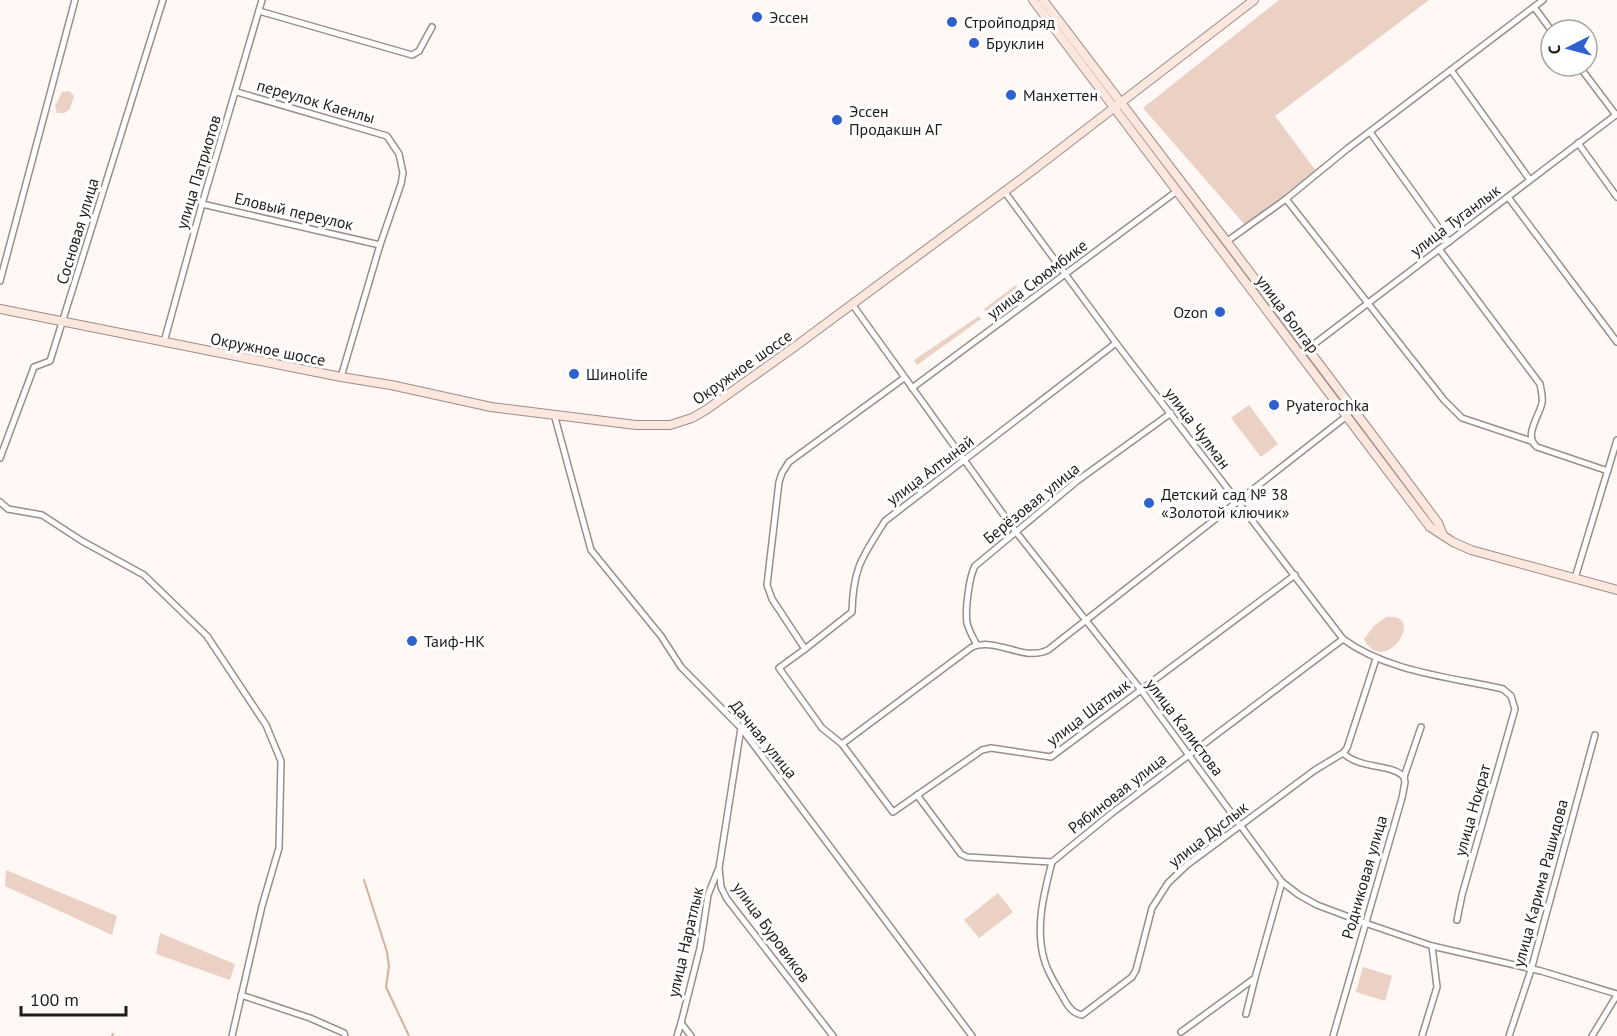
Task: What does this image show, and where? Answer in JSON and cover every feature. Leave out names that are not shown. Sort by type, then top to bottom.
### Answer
[{"type":"street","points":[[0,281],[75,0]]},
{"type":"street","name":"Сосновая улица","points":[[0,458],[34,367],[50,361],[163,0]]},
{"type":"street","name":"улица Патриотов","points":[[164,342],[262,0]]},
{"type":"street","points":[[1033,0],[1117,104]]},
{"type":"street","points":[[1044,0],[1117,104]]},
{"type":"street","name":"Окружное шоссе","points":[[0,309],[391,385],[491,407],[636,425],[670,425],[706,410],[725,398],[1004,192],[1254,0]]},
{"type":"street","points":[[1226,242],[1286,199],[1543,0]]},
{"type":"street","points":[[1534,7],[1542,18]]},
{"type":"street","points":[[260,11],[411,55],[419,51],[432,27]]},
{"type":"street","points":[[1451,70],[1530,180]]},
{"type":"street","points":[[1588,78],[1616,115]]},
{"type":"street","name":"переулок Каенлы","points":[[237,92],[387,136],[399,154],[403,173],[402,184],[380,245]]},
{"type":"street","name":"улица Болгар","points":[[1117,104],[1177,190],[1430,526],[1453,542],[1471,550],[1617,590]]},
{"type":"street","name":"улица Болгар","points":[[1117,104],[1309,348],[1438,523],[1443,535]]},
{"type":"street","name":"улица Туганлык","points":[[1309,348],[1616,115]]},
{"type":"street","points":[[1370,132],[1449,242]]},
{"type":"street","points":[[1578,143],[1617,197]]},
{"type":"street","name":"улица Сююмбике","points":[[912,388],[1177,190]]},
{"type":"street","name":"улица Чулман","points":[[1004,192],[1116,343],[1343,639],[1376,659],[1431,674],[1503,689],[1511,696],[1515,709]]},
{"type":"street","points":[[1508,197],[1617,342]]},
{"type":"street","points":[[1286,199],[1444,400],[1462,418],[1531,441],[1537,447],[1608,471]]},
{"type":"street","name":"Еловый переулок","points":[[202,204],[380,245]]},
{"type":"street","points":[[341,377],[380,245]]},
{"type":"street","points":[[1439,249],[1540,384],[1542,403],[1531,441]]},
{"type":"street","name":"улица Калистова","points":[[852,304],[1016,532],[1141,690],[1282,882],[1299,896],[1317,905],[1432,946],[1531,970],[1617,995]]},
{"type":"street","name":"улица Алтынай","points":[[842,744],[822,728],[779,668],[852,612],[852,586],[860,560],[885,521],[1116,343]]},
{"type":"street","points":[[806,649],[771,599],[767,585],[782,472],[789,462],[904,378]]},
{"type":"street","name":"Берёзовая улица","points":[[977,645],[969,629],[967,617],[973,571],[977,564],[1077,481],[1171,413]]},
{"type":"street","name":"Дачная улица","points":[[554,414],[591,550],[661,636],[681,667],[741,728],[972,1036]]},
{"type":"street","points":[[842,744],[977,645],[1038,654],[1048,650],[1348,415]]},
{"type":"street","points":[[1575,578],[1617,440]]},
{"type":"street","points":[[0,501],[8,509],[42,515],[82,541],[144,575],[207,636],[266,725],[281,760],[279,848],[262,906],[232,1036]]},
{"type":"street","name":"улица Шатлык","points":[[842,744],[893,812],[986,748],[1051,757],[1295,574]]},
{"type":"street","name":"Рябиновая улица","points":[[1052,862],[1112,813],[1343,639]]},
{"type":"street","points":[[1376,659],[1349,745],[1343,753],[1356,763],[1398,772],[1404,777]]},
{"type":"street","name":"улица Нократ","points":[[1457,920],[1465,884],[1515,709]]},
{"type":"street","name":"Родниковая улица","points":[[1333,1036],[1402,798],[1404,777],[1421,727]]},
{"type":"street","name":"улица Буровиков","points":[[741,728],[719,868],[721,887],[727,899],[833,1036]]},
{"type":"street","name":"улица Карима Рашидова","points":[[1509,1036],[1531,970],[1595,735]]},
{"type":"street","name":"улица Дуслык","points":[[1052,862],[1045,889],[1041,948],[1048,970],[1069,1008],[1076,1014],[1082,1015],[1132,977],[1136,970],[1152,908],[1168,883],[1187,865],[1315,770],[1343,753]]},
{"type":"street","points":[[917,795],[961,854],[967,857],[1052,862]]},
{"type":"street","name":"улица Наратлык","points":[[677,1036],[700,948],[708,895],[719,868]]},
{"type":"street","points":[[1246,1014],[1282,882]]},
{"type":"street","points":[[1422,1036],[1437,987],[1432,946]]},
{"type":"street","points":[[1181,1032],[1256,978]]},
{"type":"street","points":[[241,995],[310,1018],[344,1033],[345,1036]]},
{"type":"street","points":[[1592,1036],[1617,995]]},
{"type":"street","name":"улица Наратлык","points":[[681,1023],[691,1036]]},
{"type":"shaded area","points":[[1279,0],[1429,0],[1275,116],[1316,171],[1245,225],[1143,108]]},
{"type":"shaded area","points":[[69,91],[74,96],[70,109],[64,113],[57,113],[55,106],[62,92]]},
{"type":"shaded area","points":[[1016,285],[1017,288],[986,312],[984,309]]},
{"type":"shaded area","points":[[979,316],[981,319],[917,365],[914,360]]},
{"type":"shaded area","points":[[1249,405],[1278,444],[1261,457],[1231,418]]},
{"type":"shaded area","points":[[1386,617],[1398,618],[1404,624],[1399,641],[1382,652],[1372,649],[1364,639],[1374,626]]},
{"type":"shaded area","points":[[6,870],[117,916],[112,935],[5,886]]},
{"type":"shaded area","points":[[998,893],[1013,912],[979,938],[964,920]]},
{"type":"shaded area","points":[[160,933],[235,964],[230,980],[156,954]]},
{"type":"shaded area","points":[[1363,967],[1392,976],[1385,1001],[1356,992]]},
{"type":"waterway","points":[[364,880],[387,952],[389,966],[386,987],[409,1036]]},
{"type":"place","name":"Эссен","points":[[757,17]]},
{"type":"place","name":"Стройподряд","points":[[952,22]]},
{"type":"place","name":"Бруклин","points":[[974,43]]},
{"type":"place","name":"Манхеттен","points":[[1011,95]]},
{"type":"place","name":"Эссен Продакшн АГ","points":[[837,120]]},
{"type":"place","name":"Ozon","points":[[1220,312]]},
{"type":"place","name":"Шиноlife","points":[[574,374]]},
{"type":"place","name":"Pyaterochka","points":[[1274,405]]},
{"type":"place","name":"Детский сад № 38 «Золотой ключик»","points":[[1149,503]]},
{"type":"place","name":"Таиф-НК","points":[[412,641]]}]
